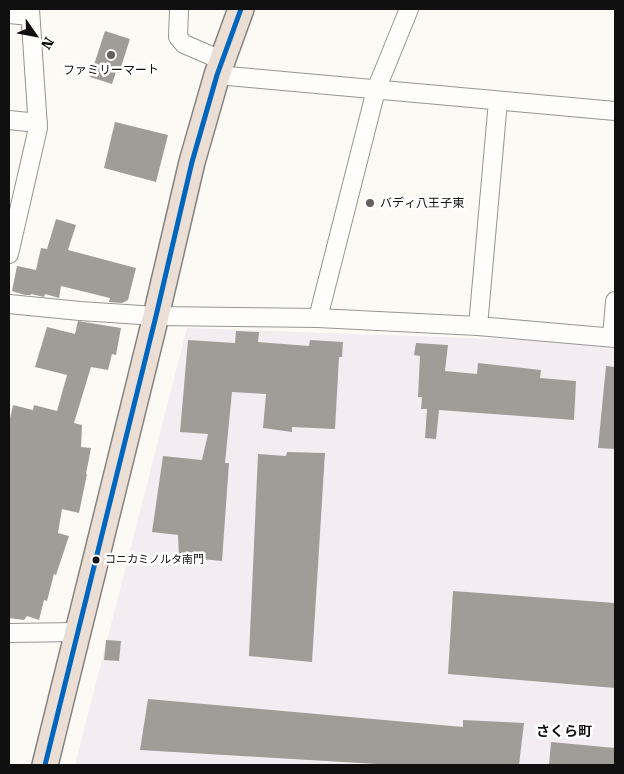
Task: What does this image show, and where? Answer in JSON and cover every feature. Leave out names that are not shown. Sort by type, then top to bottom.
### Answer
[{"type":"highway","points":[[45,765],[192,162],[219,67],[241,9]]},
{"type":"street","points":[[179,9],[178,37],[184,44],[219,67],[376,90],[615,111]]},
{"type":"street","points":[[318,318],[376,90],[410,9]]},
{"type":"street","points":[[9,14],[30,12],[38,123],[9,254]]},
{"type":"street","points":[[478,326],[498,101]]},
{"type":"street","points":[[9,120],[38,123]]},
{"type":"street","points":[[9,304],[156,316],[318,318],[478,326],[614,338],[615,301]]},
{"type":"street","points":[[9,633],[77,632]]},
{"type":"shaded area","points":[[187,328],[525,340],[615,348],[615,765],[75,765]]},
{"type":"building","name":"ファミリーマート","points":[[105,31],[130,39],[119,73],[116,72],[112,84],[90,77]]},
{"type":"building","points":[[115,122],[168,135],[156,182],[104,168]]},
{"type":"building","points":[[56,219],[76,225],[68,250],[136,268],[128,300],[122,303],[109,302],[110,298],[61,286],[59,298],[45,294],[44,297],[31,294],[25,295],[12,291],[17,266],[36,270],[41,248],[47,249]]},
{"type":"building","points":[[78,321],[121,328],[116,355],[112,354],[108,370],[91,367],[74,423],[82,425],[81,447],[91,448],[79,513],[62,509],[58,533],[69,536],[56,575],[54,574],[47,601],[44,600],[39,620],[27,616],[24,620],[9,618],[9,423],[13,405],[33,410],[34,405],[57,411],[67,375],[35,367],[47,327],[75,334]]},
{"type":"building","points":[[236,331],[259,332],[258,342],[309,346],[310,340],[343,342],[342,357],[339,357],[335,429],[292,427],[292,432],[263,428],[266,394],[232,392],[225,463],[229,463],[222,561],[179,557],[178,535],[152,532],[163,456],[202,460],[208,434],[180,432],[188,340],[235,343]]},
{"type":"building","points":[[416,343],[448,345],[445,371],[477,374],[478,363],[541,370],[540,378],[576,381],[574,420],[439,410],[436,439],[425,438],[427,409],[421,409],[422,397],[418,397],[420,356],[414,355]]},
{"type":"building","points":[[606,366],[615,367],[615,449],[598,448]]},
{"type":"building","points":[[287,452],[325,453],[312,662],[249,656],[258,454],[286,456]]},
{"type":"building","points":[[453,591],[615,603],[615,688],[448,674]]},
{"type":"building","points":[[106,640],[121,641],[119,661],[104,660]]},
{"type":"building","points":[[148,699],[463,727],[463,720],[524,723],[519,765],[394,765],[140,750]]},
{"type":"building","points":[[551,742],[615,748],[615,765],[549,765]]},
{"type":"transit line","points":[[45,765],[192,162],[217,75],[241,9]]},
{"type":"place","name":"ファミリーマート","points":[[111,55]]},
{"type":"place","name":"バディ八王子東","points":[[370,203]]},
{"type":"place","name":"コニカミノルタ南門","points":[[96,560]]},
{"type":"district","name":"さくら町","points":[[564,732]]}]
